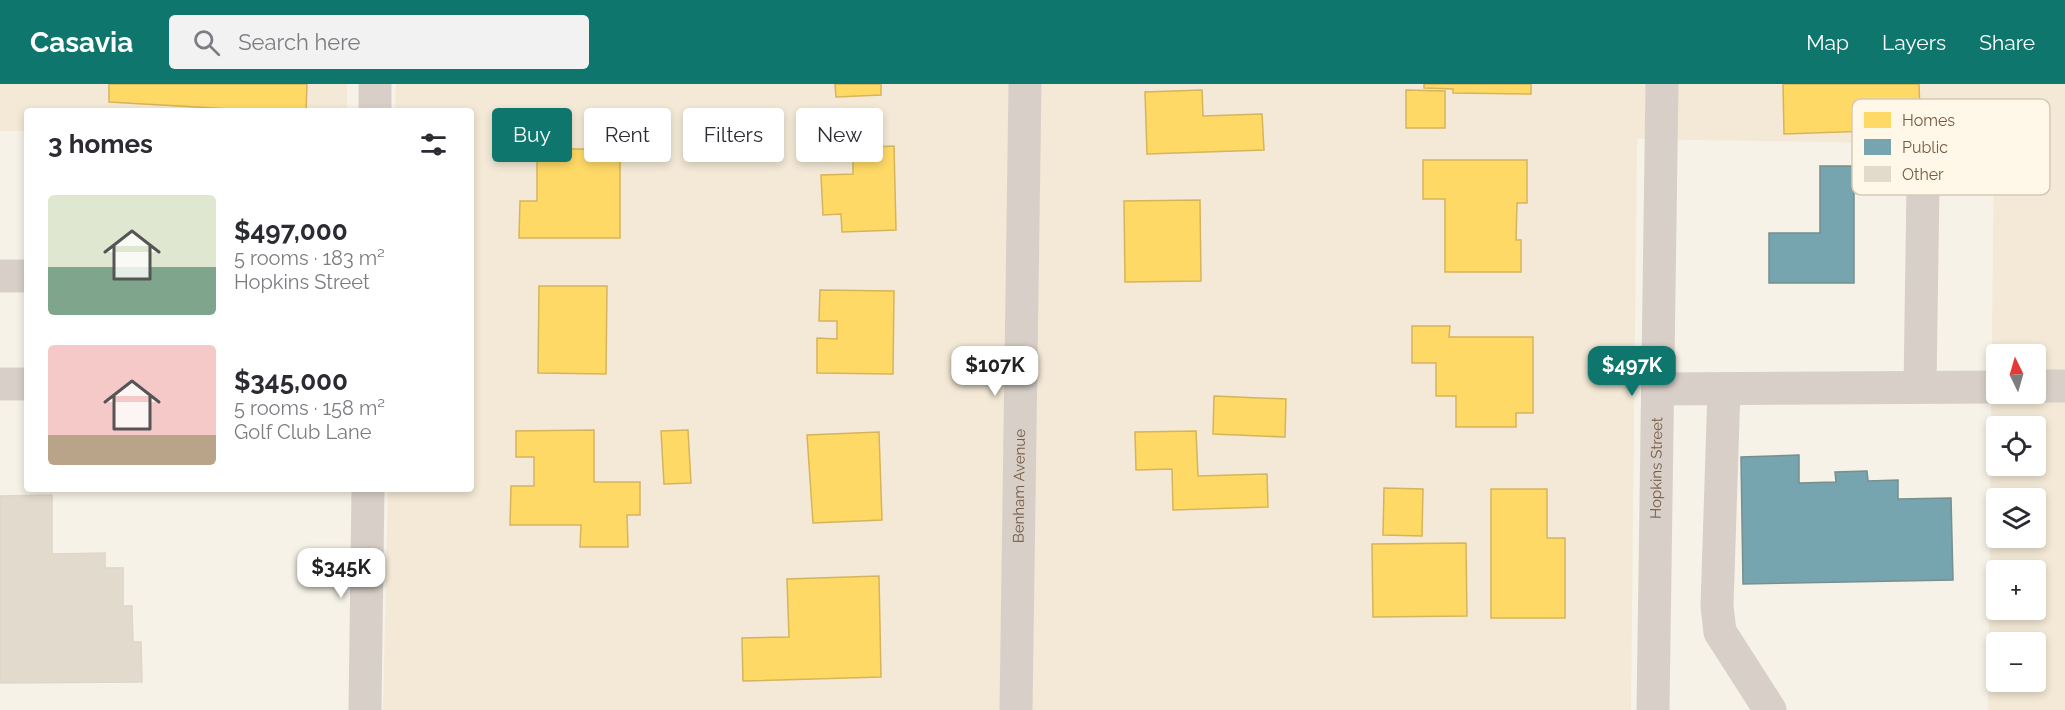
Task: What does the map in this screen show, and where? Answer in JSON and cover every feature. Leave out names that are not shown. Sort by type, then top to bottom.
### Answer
[{"type":"street","points":[[375,84],[375,108]]},
{"type":"street","name":"Benham Avenue","points":[[1016,710],[1025,84]]},
{"type":"street","name":"Hopkins Street","points":[[1653,710],[1662,84]]},
{"type":"street","points":[[1920,387],[1923,195]]},
{"type":"street","points":[[0,276],[24,276]]},
{"type":"street","points":[[0,384],[24,384]]},
{"type":"street","points":[[2046,386],[2065,386]]},
{"type":"street","points":[[1658,389],[1986,387]]},
{"type":"street","points":[[1724,389],[1717,606],[1720,632],[1770,710]]},
{"type":"street","points":[[365,710],[368,492]]},
{"type":"shaded area","points":[[0,84],[347,84],[347,108],[24,108],[24,131],[0,131]]},
{"type":"shaded area","points":[[396,84],[2065,84],[2065,710],[1988,710],[1988,692],[2046,692],[2046,632],[1989,632],[1989,620],[2046,620],[2046,560],[1990,560],[1990,548],[2046,548],[2046,488],[1990,488],[1990,476],[2046,476],[2046,416],[1991,416],[1991,404],[2046,404],[2046,344],[1992,344],[1993,195],[2050,195],[2050,99],[1852,99],[1852,143],[1637,139],[1631,710],[383,710],[388,492],[474,492],[474,108],[395,108]]},
{"type":"building: Homes","points":[[109,84],[307,84],[306,108],[212,108],[109,102]]},
{"type":"building: Homes","points":[[835,84],[881,84],[881,95],[836,97]]},
{"type":"building: Homes","points":[[1424,84],[1531,84],[1531,94],[1453,93],[1453,89],[1424,88]]},
{"type":"building: Homes","points":[[1783,84],[1919,84],[1920,99],[1852,99],[1852,132],[1784,134]]},
{"type":"building: Homes","points":[[1202,90],[1203,116],[1262,114],[1264,150],[1147,154],[1145,92]]},
{"type":"building: Homes","points":[[1406,90],[1445,91],[1445,128],[1406,128]]},
{"type":"building: Homes","points":[[894,146],[896,230],[842,232],[841,214],[823,215],[821,175],[853,174],[853,162],[883,162],[883,147]]},
{"type":"building: Homes","points":[[572,149],[584,149],[584,162],[620,162],[620,238],[519,238],[520,201],[537,201],[537,162],[572,162]]},
{"type":"building: Homes","points":[[1423,160],[1527,160],[1527,203],[1517,203],[1516,240],[1521,240],[1521,272],[1445,272],[1445,199],[1423,199]]},
{"type":"building: Homes","points":[[1200,200],[1201,281],[1125,282],[1124,201]]},
{"type":"building: Homes","points":[[539,286],[607,286],[606,374],[538,373]]},
{"type":"building: Homes","points":[[820,290],[894,291],[893,374],[817,373],[817,338],[837,339],[837,321],[819,321]]},
{"type":"building: Homes","points":[[1412,326],[1450,326],[1449,337],[1533,337],[1533,413],[1516,413],[1516,427],[1456,427],[1456,396],[1436,396],[1436,363],[1412,363]]},
{"type":"building: Homes","points":[[1214,396],[1286,399],[1285,437],[1213,434]]},
{"type":"building: Homes","points":[[594,430],[594,482],[640,482],[640,515],[627,515],[628,547],[580,547],[581,525],[510,525],[511,486],[534,486],[534,457],[516,457],[516,431]]},
{"type":"building: Homes","points":[[688,430],[691,483],[664,484],[661,431]]},
{"type":"building: Homes","points":[[1196,431],[1198,476],[1267,474],[1268,507],[1173,510],[1172,469],[1136,470],[1135,432]]},
{"type":"building: Homes","points":[[879,432],[882,520],[813,523],[807,435]]},
{"type":"building: Homes","points":[[1384,488],[1423,489],[1422,536],[1383,535]]},
{"type":"building: Homes","points":[[1491,489],[1547,489],[1547,538],[1565,538],[1565,618],[1491,618]]},
{"type":"building: Homes","points":[[1466,543],[1467,616],[1373,617],[1372,544]]},
{"type":"building: Homes","points":[[879,576],[881,677],[743,681],[742,638],[789,637],[787,579]]},
{"type":"building: Public","points":[[1820,166],[1852,166],[1854,283],[1769,283],[1769,233],[1820,233]]},
{"type":"building: Public","points":[[1799,455],[1799,483],[1836,482],[1835,472],[1867,471],[1868,481],[1898,480],[1898,499],[1951,498],[1953,580],[1743,584],[1741,457]]},
{"type":"building: Other","points":[[52,495],[52,554],[105,553],[105,568],[123,568],[123,606],[132,606],[133,642],[141,642],[142,682],[0,683],[0,496]]}]
